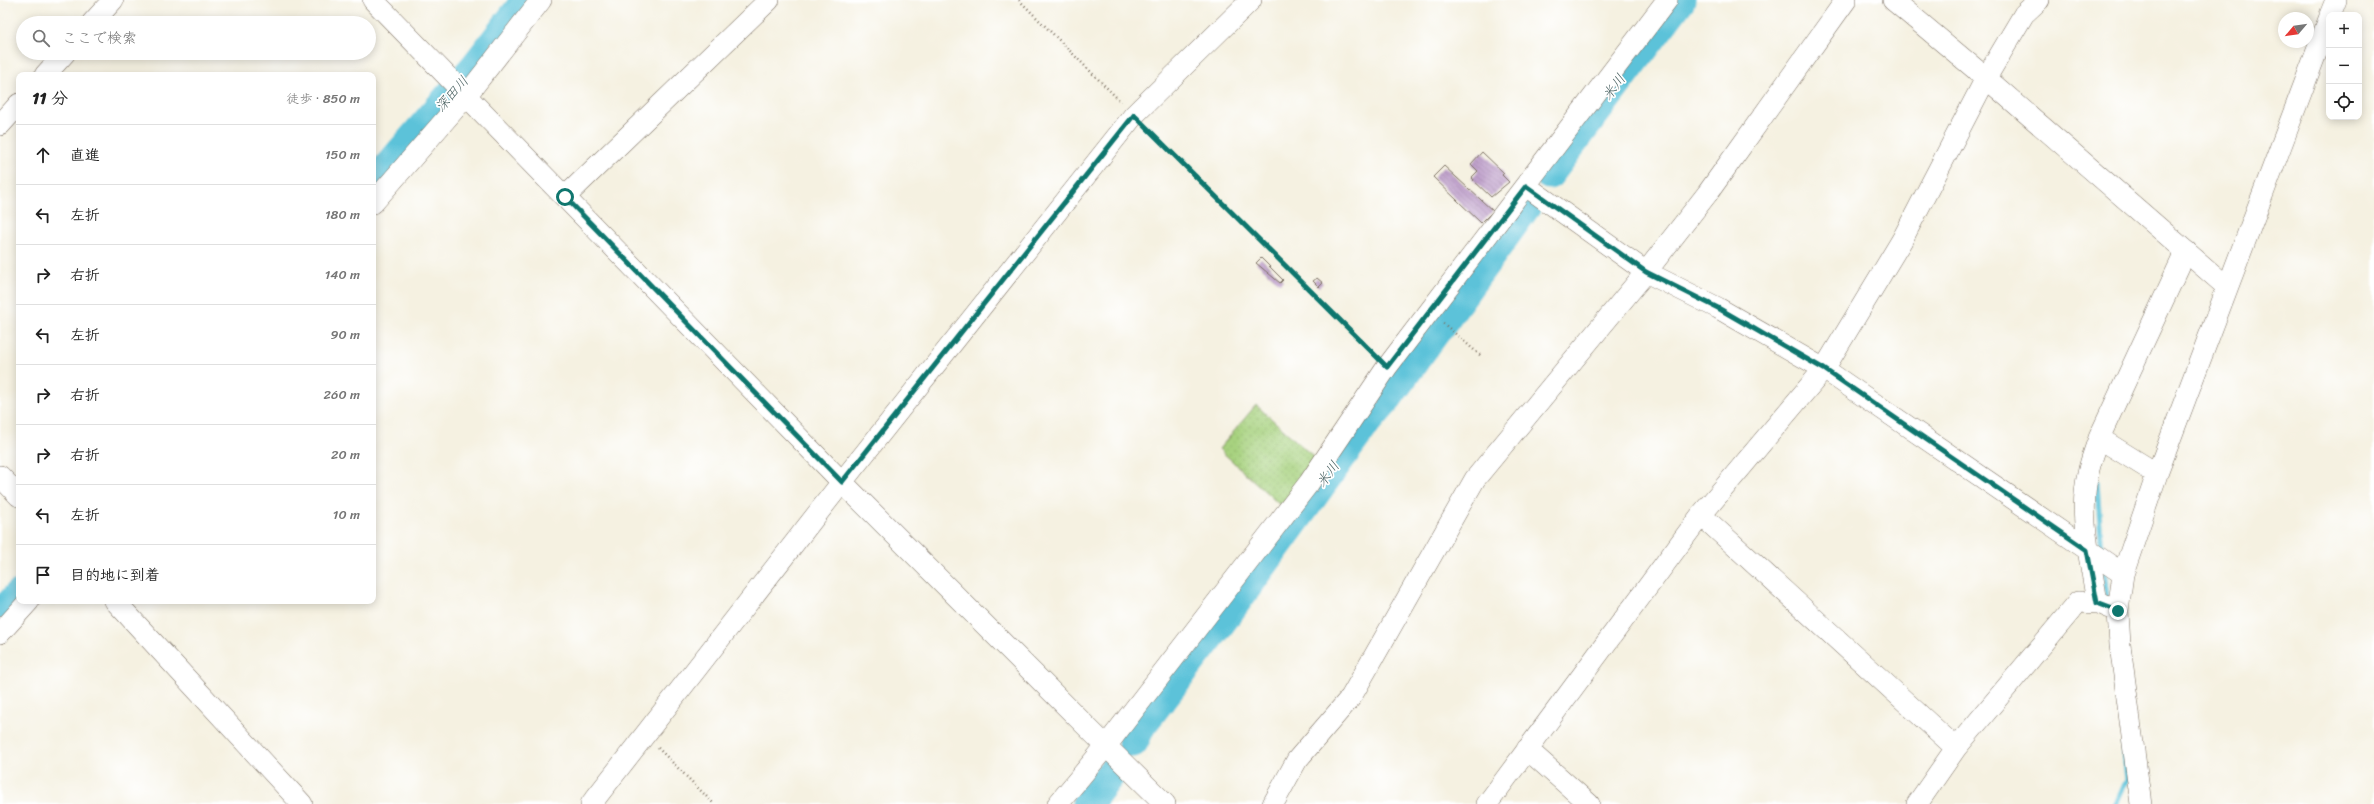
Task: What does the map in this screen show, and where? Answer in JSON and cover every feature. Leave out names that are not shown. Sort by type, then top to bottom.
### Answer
[{"type":"street","points":[[98,16],[113,0]]},
{"type":"street","points":[[373,0],[842,482],[1165,804]]},
{"type":"street","points":[[376,200],[466,96],[541,0]]},
{"type":"street","points":[[565,197],[769,0]]},
{"type":"street","points":[[591,804],[842,482],[1134,115],[1251,0]]},
{"type":"street","points":[[1058,804],[1106,746],[1309,483],[1387,367],[1667,0]]},
{"type":"street","points":[[1273,804],[1297,760],[1351,697],[1475,479],[1646,272],[1707,194],[1846,0]]},
{"type":"street","points":[[1893,0],[1986,78],[2228,287]]},
{"type":"street","points":[[1487,804],[1701,515],[1824,369],[1902,240],[1986,78],[2024,14],[2039,0]]},
{"type":"street","points":[[2331,12],[2336,0]]},
{"type":"street","points":[[2140,803],[2120,645],[2118,611],[2123,574],[2157,474],[2326,27]]},
{"type":"street","points":[[48,72],[59,60]]},
{"type":"street","points":[[0,125],[16,107]]},
{"type":"street","points":[[1526,186],[1646,272],[1718,308],[1824,369],[2123,574]]},
{"type":"street","points":[[2097,603],[2087,550],[2087,482],[2099,438],[2186,251]]},
{"type":"street","points":[[2099,438],[2157,474]]},
{"type":"street","points":[[0,476],[16,493]]},
{"type":"street","points":[[1701,515],[1956,748]]},
{"type":"street","points":[[1917,804],[1956,748],[2078,602],[2097,603],[2118,611]]},
{"type":"street","points":[[0,633],[26,604]]},
{"type":"street","points":[[118,604],[302,804]]},
{"type":"street","points":[[1527,750],[1589,804]]},
{"type":"path","points":[[1020,0],[1387,367]]},
{"type":"path","points":[[1446,325],[1481,356]]},
{"type":"path","points":[[645,735],[714,804]]},
{"type":"green space","points":[[1256,405],[1316,459],[1281,506],[1219,449]]},
{"type":"building","points":[[1482,152],[1504,173],[1502,175],[1509,182],[1491,197],[1471,178],[1478,171],[1471,164]]},
{"type":"building","points":[[1444,166],[1493,211],[1481,223],[1433,177]]},
{"type":"building","points":[[1261,258],[1283,280],[1280,283],[1256,263]]},
{"type":"building","points":[[1317,278],[1323,283],[1319,287],[1313,281]]},
{"type":"waterway","name":"深田川","points":[[376,182],[475,67],[527,0]]},
{"type":"waterway","name":"米川","points":[[1549,174],[1680,0]]},
{"type":"waterway","name":"米川","points":[[1133,742],[1141,725],[1218,626],[1365,424],[1385,401],[1526,206]]},
{"type":"waterway","points":[[2097,482],[2102,554]]},
{"type":"waterway","points":[[2104,567],[2107,601]]},
{"type":"waterway","name":"深田川","points":[[0,616],[16,598]]},
{"type":"waterway","points":[[2116,804],[2127,779],[2123,746]]},
{"type":"waterway","name":"米川","points":[[1087,804],[1116,767]]},
{"type":"route","points":[[565,197],[842,482],[1134,115],[1387,367],[1431,312],[1526,186],[1646,272],[1718,308],[1824,369],[2087,550],[2094,577],[2097,603],[2118,611]]}]
